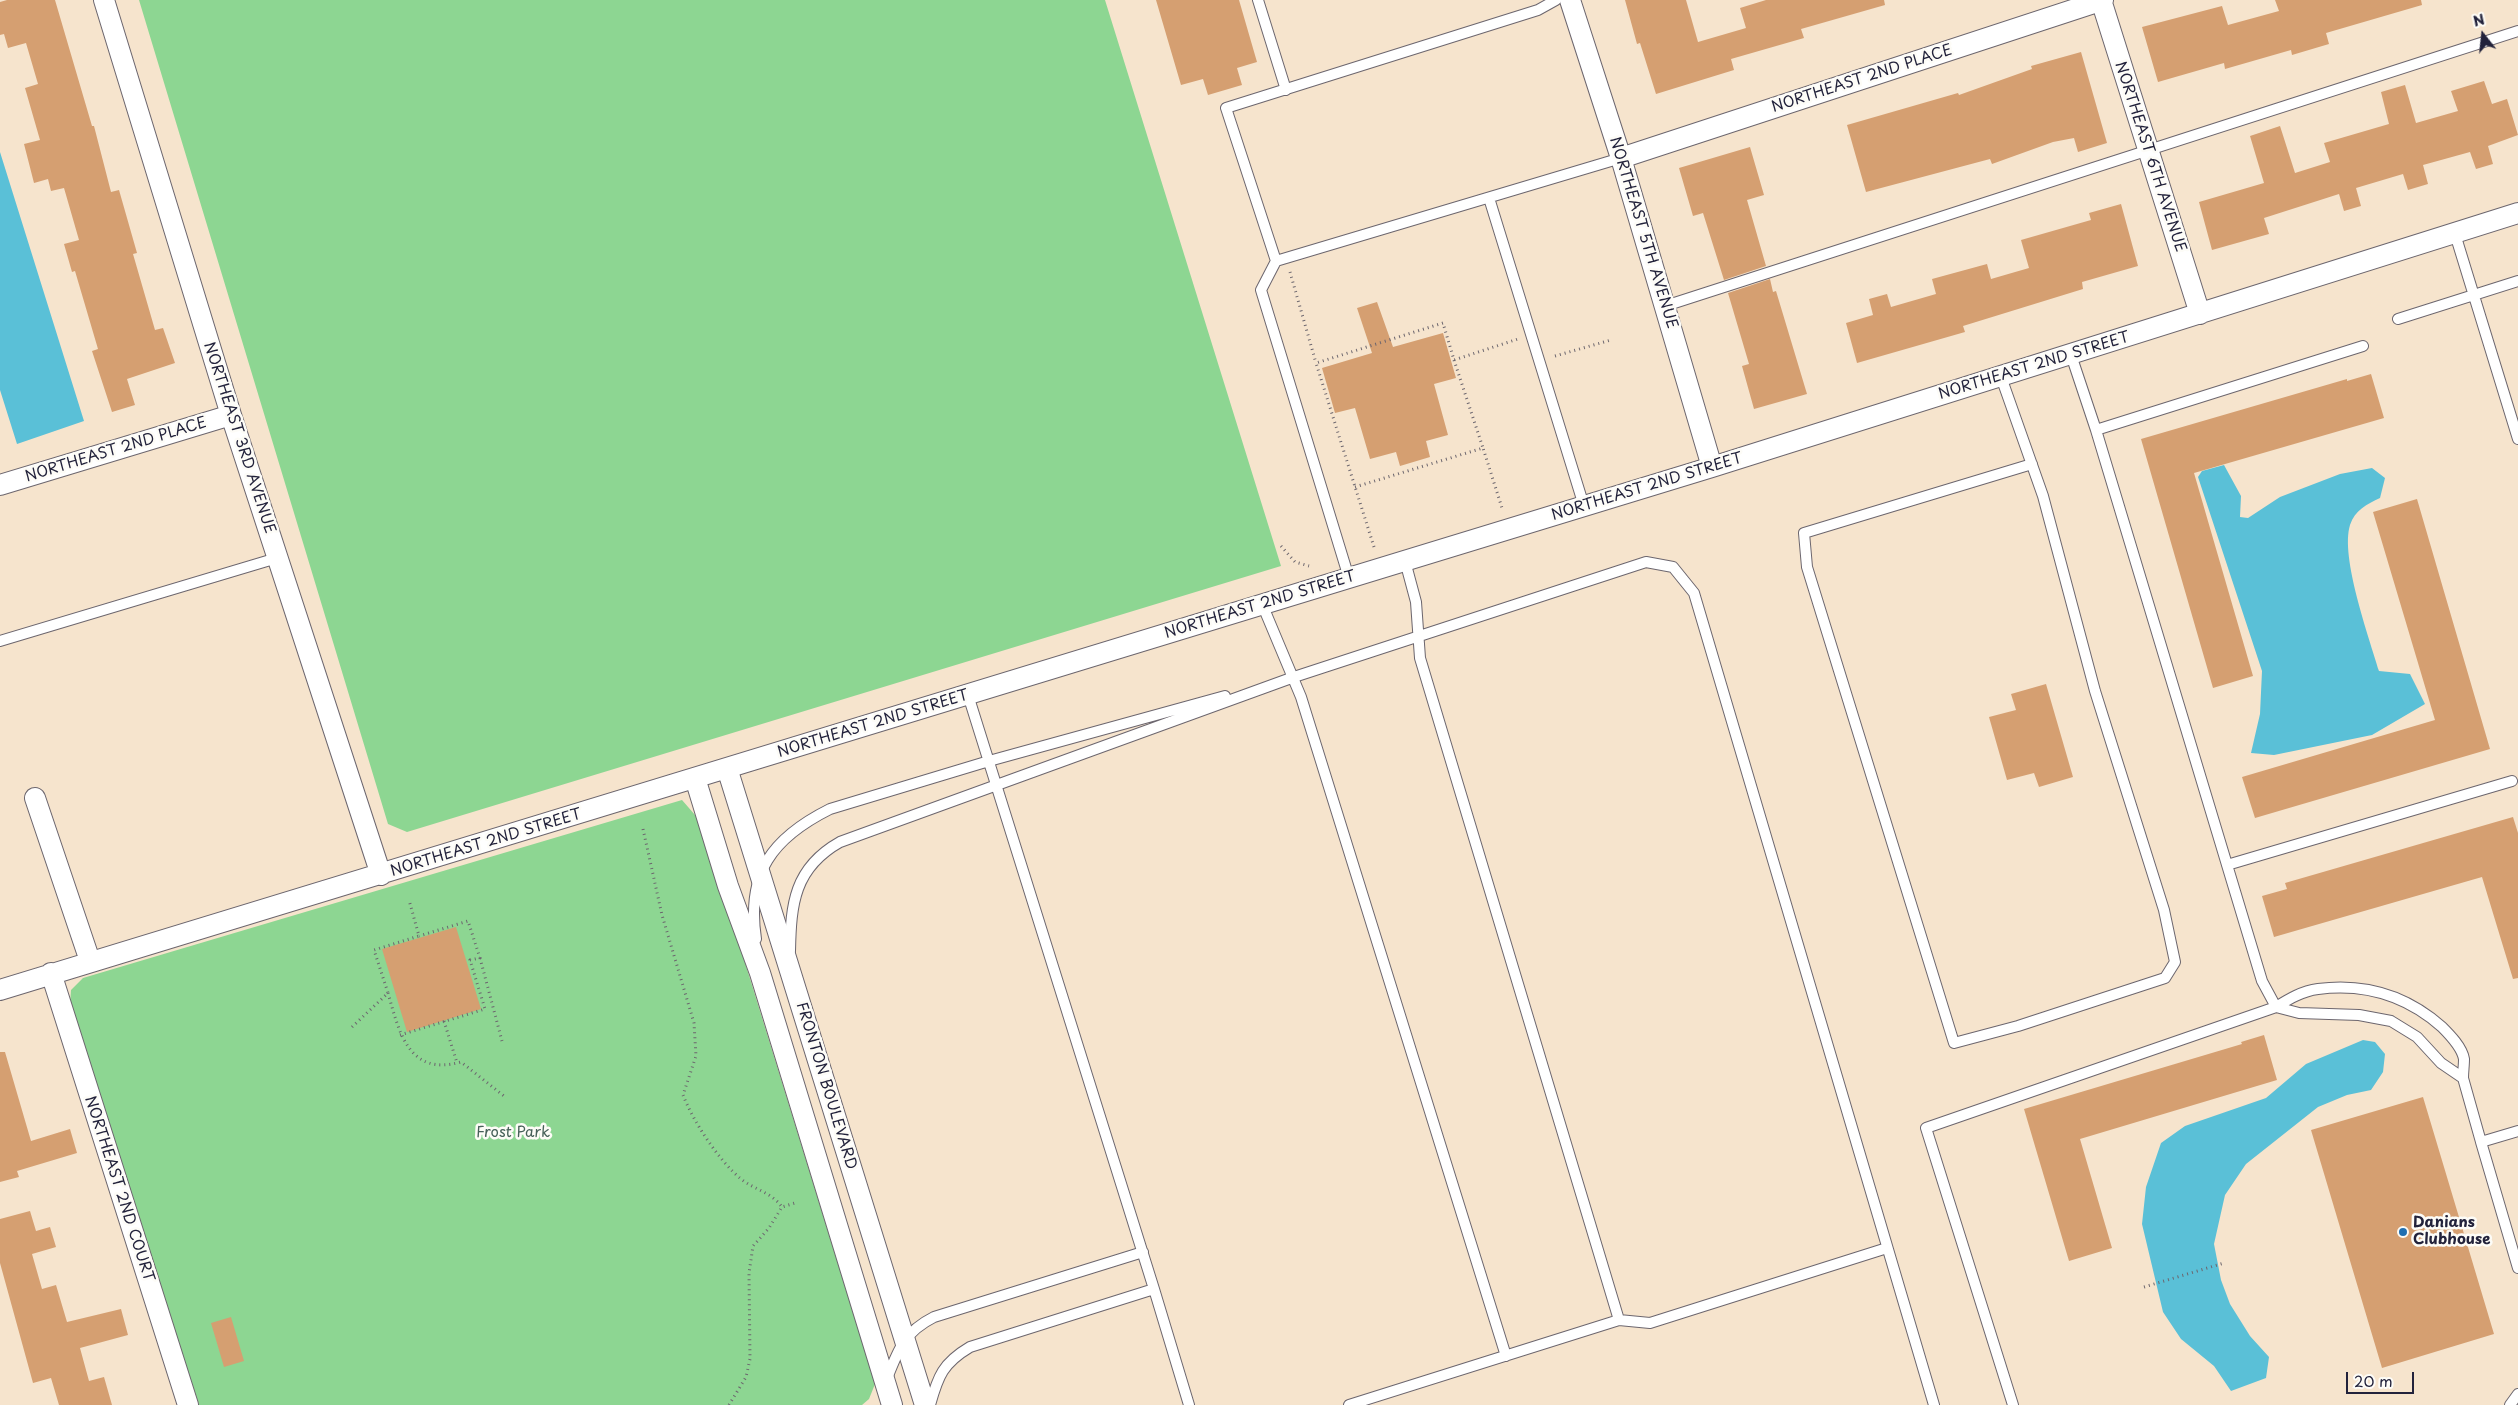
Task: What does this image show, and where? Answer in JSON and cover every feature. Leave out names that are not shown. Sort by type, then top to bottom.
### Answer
[{"type":"street","name":"NORTHEAST 3RD AVENUE","points":[[104,0],[231,415],[381,875]]},
{"type":"street","name":"NORTHEAST 5TH AVENUE","points":[[1570,0],[1621,158],[1712,467]]},
{"type":"street","name":"NORTHEAST 2ND PLACE","points":[[1621,158],[2102,0]]},
{"type":"street","name":"NORTHEAST 6TH AVENUE","points":[[2102,0],[2200,314]]},
{"type":"street","name":"NORTHEAST 2ND STREET","points":[[0,990],[1712,467],[2518,213]]},
{"type":"street","name":"NORTHEAST 2ND PLACE","points":[[0,486],[231,415]]},
{"type":"street","name":"FRONTON BOULEVARD","points":[[727,768],[925,1405]]},
{"type":"street","name":"FRONTON BOULEVARD","points":[[695,778],[728,886],[760,973],[892,1405]]},
{"type":"street","points":[[35,798],[90,961]]},
{"type":"street","name":"NORTHEAST 2ND COURT","points":[[51,974],[188,1405]]},
{"type":"lane","points":[[1258,0],[1286,90]]},
{"type":"lane","points":[[1349,578],[1261,290],[1276,261],[1226,108],[1538,10],[1556,0]]},
{"type":"lane","points":[[1665,306],[2518,31]]},
{"type":"lane","points":[[1276,261],[1621,158]]},
{"type":"lane","points":[[1489,198],[1584,506]]},
{"type":"lane","points":[[2455,234],[2518,439]]},
{"type":"lane","points":[[2398,319],[2518,281]]},
{"type":"lane","points":[[2096,430],[2363,346]]},
{"type":"lane","points":[[2071,355],[2096,430],[2262,981],[2276,1007],[2299,1012],[2359,1015],[2390,1021],[2417,1037],[2441,1063],[2463,1078]]},
{"type":"lane","points":[[2001,377],[2032,464],[2043,496],[2095,691],[2164,910],[2174,962],[2165,978],[2018,1026],[1954,1043],[1807,567],[1804,533],[2032,464]]},
{"type":"lane","points":[[0,641],[278,558]]},
{"type":"lane","points":[[1405,561],[1416,602],[1420,658],[1619,1320]]},
{"type":"lane","points":[[789,967],[791,909],[800,884],[811,865],[824,851],[862,834],[1294,677],[1419,635],[1646,562],[1673,567],[1694,593],[1934,1405]]},
{"type":"lane","points":[[1262,604],[1294,677],[1506,1356]]},
{"type":"lane","points":[[760,973],[754,924],[754,899],[760,873],[775,849],[786,837],[806,821],[830,809],[989,761],[1294,677]]},
{"type":"lane","points":[[968,695],[1143,1252],[1188,1405]]},
{"type":"lane","points":[[2227,865],[2512,781]]},
{"type":"lane","points":[[2013,1405],[1926,1128],[2276,1007],[2296,995],[2310,991],[2346,987],[2376,990],[2405,1001],[2425,1012],[2451,1036],[2464,1057],[2463,1078],[2518,1268]]},
{"type":"lane","points":[[2482,1142],[2518,1131]]},
{"type":"lane","points":[[1349,1405],[1619,1320],[1650,1323],[1887,1248]]},
{"type":"lane","points":[[885,1383],[905,1339],[922,1323],[951,1311],[1143,1252]]},
{"type":"lane","points":[[930,1405],[944,1366],[954,1356],[970,1347],[1154,1289]]},
{"type":"lane","points":[[2510,1405],[2518,1394]]},
{"type":"path","points":[[1281,546],[1289,558],[1309,567],[1375,547],[1316,363],[1289,268]]},
{"type":"path","points":[[1316,363],[1443,323],[1502,508],[1493,511]]},
{"type":"path","points":[[1454,360],[1522,338]]},
{"type":"path","points":[[1539,361],[1611,340]]},
{"type":"path","points":[[1355,487],[1483,448]]},
{"type":"path","points":[[1416,461],[1418,468]]},
{"type":"path","points":[[643,829],[662,915],[694,1023],[696,1056],[683,1095],[724,1162],[742,1180],[776,1198],[782,1207]]},
{"type":"path","points":[[408,900],[419,936]]},
{"type":"path","points":[[502,1041],[468,921],[374,950],[400,1035],[405,1044],[422,1060],[439,1064],[461,1062],[504,1096]]},
{"type":"path","points":[[400,1035],[485,1010],[470,960],[480,958]]},
{"type":"path","points":[[352,1027],[388,993]]},
{"type":"path","points":[[445,1021],[457,1063]]},
{"type":"path","points":[[729,1405],[746,1377],[750,1359],[749,1273],[753,1246],[769,1228],[782,1207],[794,1204]]},
{"type":"path","points":[[2144,1287],[2224,1263]]},
{"type":"green space","points":[[139,0],[1105,0],[1281,566],[407,832],[388,824]]},
{"type":"green space","name":"Frost Park","points":[[682,800],[702,823],[875,1384],[869,1399],[862,1405],[199,1405],[70,1005],[71,990],[83,978]]},
{"type":"water","points":[[0,152],[84,421],[17,444],[0,390]]},
{"type":"water","points":[[2224,465],[2241,496],[2240,517],[2248,518],[2280,497],[2340,474],[2372,468],[2385,478],[2380,498],[2358,511],[2350,525],[2348,539],[2352,576],[2379,671],[2410,674],[2425,704],[2372,735],[2274,755],[2251,753],[2260,714],[2262,671],[2198,477],[2202,471]]},
{"type":"water","points":[[2363,1040],[2375,1042],[2385,1054],[2383,1072],[2371,1090],[2347,1095],[2318,1107],[2246,1164],[2225,1195],[2214,1244],[2221,1280],[2230,1304],[2250,1336],[2269,1357],[2266,1378],[2231,1391],[2214,1366],[2181,1339],[2163,1312],[2142,1224],[2146,1187],[2161,1143],[2185,1126],[2266,1098],[2306,1064]]},
{"type":"building","points":[[7,0],[55,0],[92,126],[94,126],[111,192],[119,190],[137,253],[133,254],[155,330],[163,328],[175,363],[127,379],[135,405],[112,412],[92,351],[98,349],[75,271],[72,272],[64,244],[79,240],[64,188],[51,191],[48,179],[34,183],[24,144],[40,140],[25,88],[38,84],[26,43],[8,48],[4,34],[0,35],[0,2]]},
{"type":"building","points":[[1156,0],[1239,0],[1257,62],[1237,68],[1242,85],[1208,95],[1203,79],[1181,85]]},
{"type":"building","points":[[1625,0],[1686,0],[1698,42],[1746,28],[1740,8],[1766,0],[1884,0],[1885,5],[1801,29],[1804,38],[1731,59],[1734,70],[1656,94],[1640,43],[1637,44]]},
{"type":"building","points":[[2275,0],[2421,0],[2422,5],[2326,33],[2329,44],[2292,55],[2291,50],[2225,69],[2224,63],[2158,82],[2142,27],[2222,6],[2228,25],[2279,11]]},
{"type":"building","points":[[2081,52],[2107,143],[2078,152],[2074,138],[2053,142],[1992,164],[1990,159],[1866,192],[1847,125],[1958,93],[1959,95],[2032,69],[2031,66]]},
{"type":"building","points":[[2484,81],[2492,104],[2507,99],[2518,135],[2488,146],[2493,164],[2476,169],[2470,152],[2423,165],[2428,184],[2408,190],[2403,174],[2356,188],[2361,206],[2344,211],[2339,194],[2264,218],[2269,234],[2212,250],[2199,202],[2264,183],[2250,136],[2280,126],[2295,173],[2330,162],[2324,143],[2389,124],[2381,92],[2405,85],[2416,123],[2458,111],[2451,91]]},
{"type":"building","points":[[1750,147],[1764,195],[1747,200],[1766,266],[1724,280],[1703,213],[1693,216],[1679,168]]},
{"type":"building","points":[[2121,204],[2138,266],[2082,282],[2083,289],[1963,326],[1965,332],[1857,363],[1846,323],[1873,315],[1869,299],[1887,294],[1891,307],[1936,294],[1932,279],[1987,264],[1991,279],[2029,268],[2021,240],[2091,220],[2089,213]]},
{"type":"building","points":[[1770,279],[1773,292],[1776,291],[1807,394],[1754,409],[1742,366],[1749,364],[1728,293]]},
{"type":"building","points":[[1377,302],[1393,347],[1443,333],[1456,378],[1434,384],[1448,435],[1426,441],[1430,457],[1400,466],[1396,452],[1370,459],[1355,408],[1335,413],[1322,368],[1372,353],[1357,308]]},
{"type":"building","points":[[2371,374],[2384,418],[2194,473],[2253,676],[2213,688],[2141,439],[2347,379],[2347,381]]},
{"type":"building","points":[[2417,499],[2490,749],[2255,818],[2242,777],[2435,720],[2373,512]]},
{"type":"building","points":[[2046,684],[2073,777],[2039,787],[2034,773],[2007,780],[1989,717],[2016,710],[2011,694]]},
{"type":"building","points":[[2513,817],[2518,833],[2518,978],[2513,979],[2482,877],[2274,937],[2262,896],[2287,889],[2285,883]]},
{"type":"building","points":[[456,927],[481,1009],[407,1032],[382,949]]},
{"type":"building","points":[[2264,1035],[2277,1080],[2080,1139],[2112,1248],[2069,1261],[2024,1109],[2242,1044],[2241,1042]]},
{"type":"building","points":[[0,1052],[5,1052],[31,1141],[70,1129],[77,1153],[17,1171],[19,1177],[0,1182]]},
{"type":"building","name":"Danians Clubhouse","points":[[2423,1097],[2494,1334],[2382,1368],[2311,1130]]},
{"type":"building","points":[[30,1211],[36,1231],[50,1227],[56,1247],[32,1254],[42,1289],[56,1285],[67,1322],[121,1309],[128,1335],[80,1348],[89,1381],[104,1377],[112,1405],[59,1405],[51,1378],[33,1383],[0,1263],[0,1219]]},
{"type":"building","points":[[231,1317],[244,1361],[224,1367],[211,1323]]},
{"type":"place","name":"Danians Clubhouse","points":[[2403,1232]]}]
